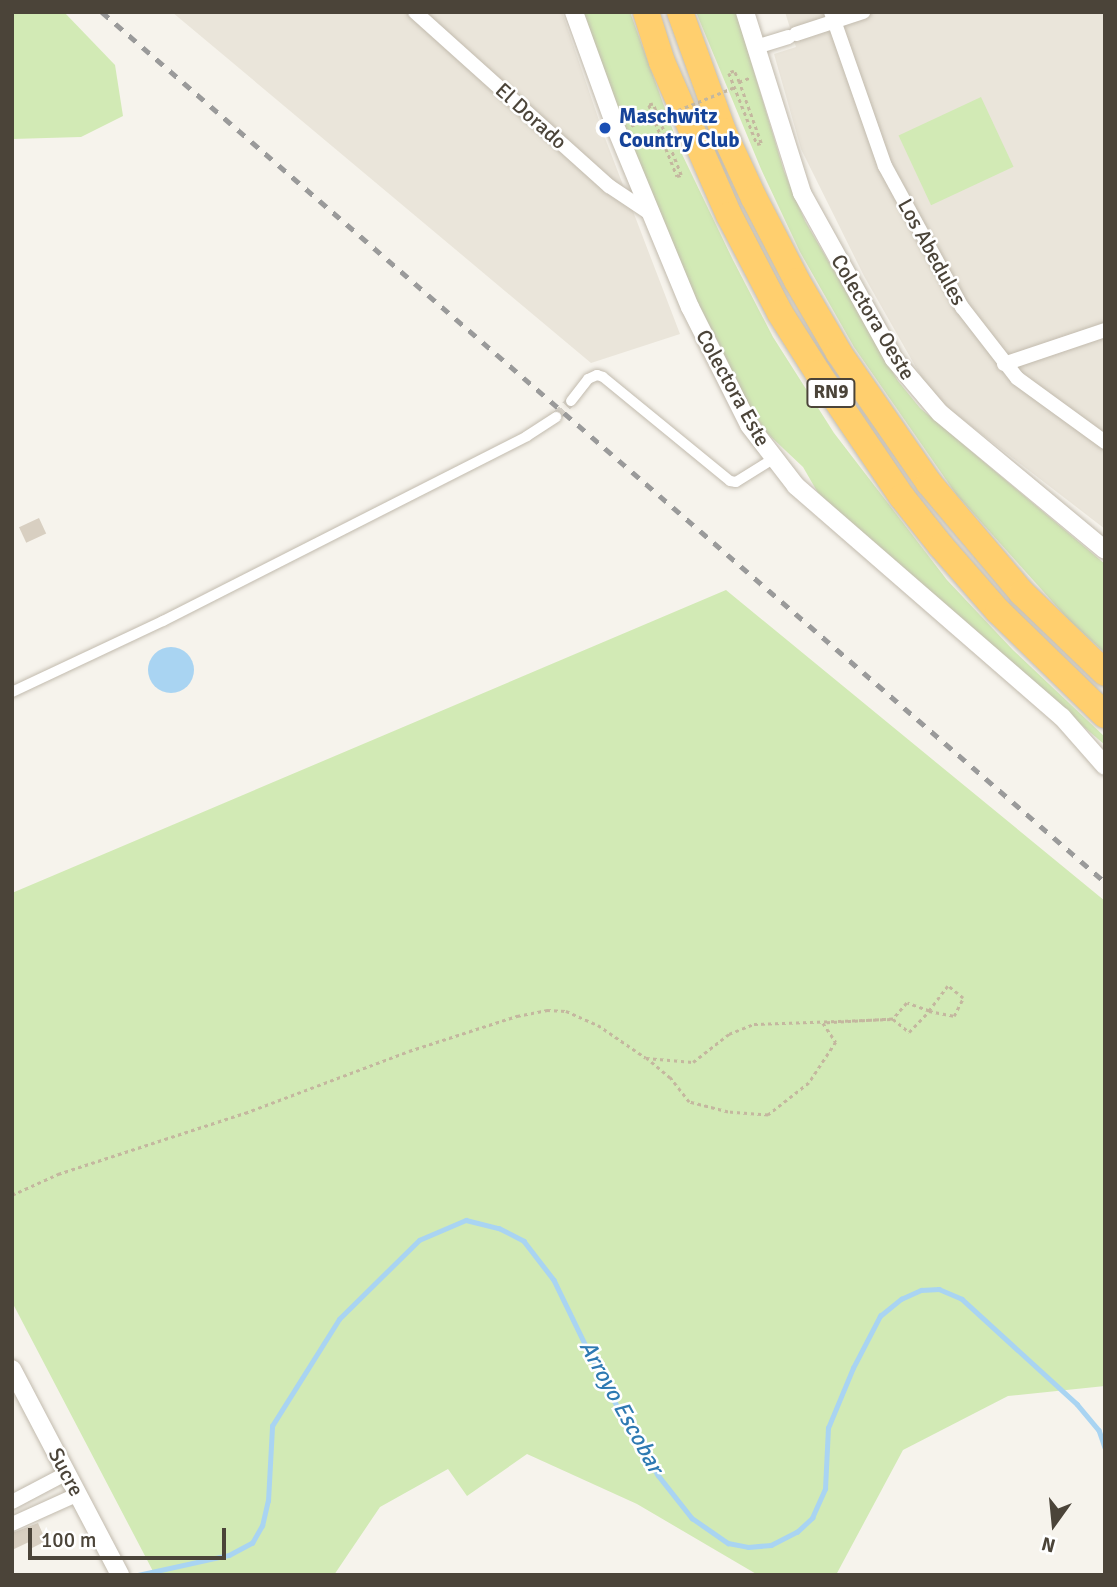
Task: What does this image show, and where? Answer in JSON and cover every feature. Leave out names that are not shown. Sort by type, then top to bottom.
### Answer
[{"type":"highway","name":"RN9","points":[[646,12],[662,62],[729,215],[780,313],[818,373],[902,497],[941,546],[998,611],[1105,715]]},
{"type":"highway","name":"RN9","points":[[680,12],[723,131],[797,281],[839,353],[937,493],[1022,593],[1105,673]]},
{"type":"street","name":"El Dorado","points":[[415,12],[610,186],[651,214]]},
{"type":"street","name":"Colectora Este","points":[[575,12],[617,131],[690,307],[731,393],[773,459],[822,511],[1062,718],[1105,766]]},
{"type":"street","name":"Colectora Oeste","points":[[745,12],[803,193],[894,359],[940,413],[1105,550]]},
{"type":"street","points":[[757,53],[833,17],[863,12]]},
{"type":"street","name":"Los Abedules","points":[[833,17],[885,166],[962,307],[1003,364],[1017,378],[1105,442]]},
{"type":"street","points":[[1003,364],[1105,330]]},
{"type":"street","points":[[570,401],[589,379],[597,375],[603,377],[730,481],[736,482],[773,459]]},
{"type":"street","points":[[12,692],[163,621],[527,436],[556,417]]},
{"type":"street","name":"Sucre","points":[[12,1369],[120,1575]]},
{"type":"street","points":[[12,1502],[67,1473]]},
{"type":"street","points":[[12,1524],[78,1494]]},
{"type":"path","points":[[739,82],[755,76],[749,62],[757,53]]},
{"type":"path","points":[[734,71],[739,82],[761,143],[757,144],[729,73],[734,71]]},
{"type":"path","points":[[659,118],[735,87]]},
{"type":"path","points":[[653,104],[681,175],[677,176],[653,116],[649,105],[653,104]]},
{"type":"path","points":[[617,131],[653,116]]},
{"type":"path","points":[[646,1058],[693,1062],[729,1034],[754,1024],[893,1019],[909,1032],[929,1011],[948,986],[963,998],[954,1016],[929,1011],[907,1003],[893,1019]]},
{"type":"path","points":[[12,1195],[58,1174],[245,1114],[409,1051],[517,1016],[547,1010],[566,1012],[597,1026],[646,1058],[670,1079],[689,1101],[728,1112],[768,1115],[809,1083],[836,1042],[823,1023]]},
{"type":"shaded area","points":[[172,12],[562,12],[605,138],[680,334],[591,363]]},
{"type":"shaded area","name":"Maschwitz Country Club","points":[[785,12],[1105,12],[1105,529],[945,406],[922,378],[864,276],[801,149],[774,54],[796,47]]},
{"type":"green space","points":[[12,12],[64,12],[115,65],[123,116],[81,137],[12,139]]},
{"type":"green space","points":[[582,12],[630,12],[680,150],[733,260],[773,337],[834,433],[947,580],[1013,650],[1105,737],[1105,745],[825,505],[803,467],[768,434],[753,413],[703,322],[597,61]]},
{"type":"green space","points":[[696,12],[736,12],[784,171],[805,221],[898,381],[920,408],[1105,564],[1105,653],[1068,619],[956,494],[854,347],[800,252],[761,169]]},
{"type":"green space","points":[[981,97],[1014,167],[931,205],[899,135]]},
{"type":"green space","points":[[726,590],[1105,901],[1105,1386],[1008,1396],[903,1450],[836,1575],[758,1575],[637,1504],[527,1454],[467,1496],[448,1469],[380,1507],[334,1575],[155,1575],[12,1302],[12,893]]},
{"type":"water","points":[[171,647],[187,654],[194,670],[187,686],[171,693],[155,686],[148,670],[155,654]]},
{"type":"building","points":[[39,518],[46,533],[26,543],[19,527]]},
{"type":"building","points":[[38,1523],[46,1541],[32,1548],[29,1542],[12,1550],[12,1533]]},
{"type":"waterway","name":"Arroyo Escobar","points":[[138,1575],[229,1555],[252,1543],[262,1526],[268,1501],[272,1426],[339,1319],[419,1240],[466,1220],[499,1228],[524,1241],[554,1280],[605,1385],[658,1475],[692,1518],[728,1543],[748,1547],[771,1545],[797,1532],[812,1518],[825,1489],[828,1428],[853,1368],[880,1316],[901,1299],[921,1290],[939,1289],[962,1299],[1077,1404],[1099,1430],[1105,1447]]},
{"type":"tunnel","points":[[556,417],[571,401]]},
{"type":"railway","points":[[102,12],[1105,882]]},
{"type":"place","name":"Maschwitz Country Club","points":[[605,128]]}]
